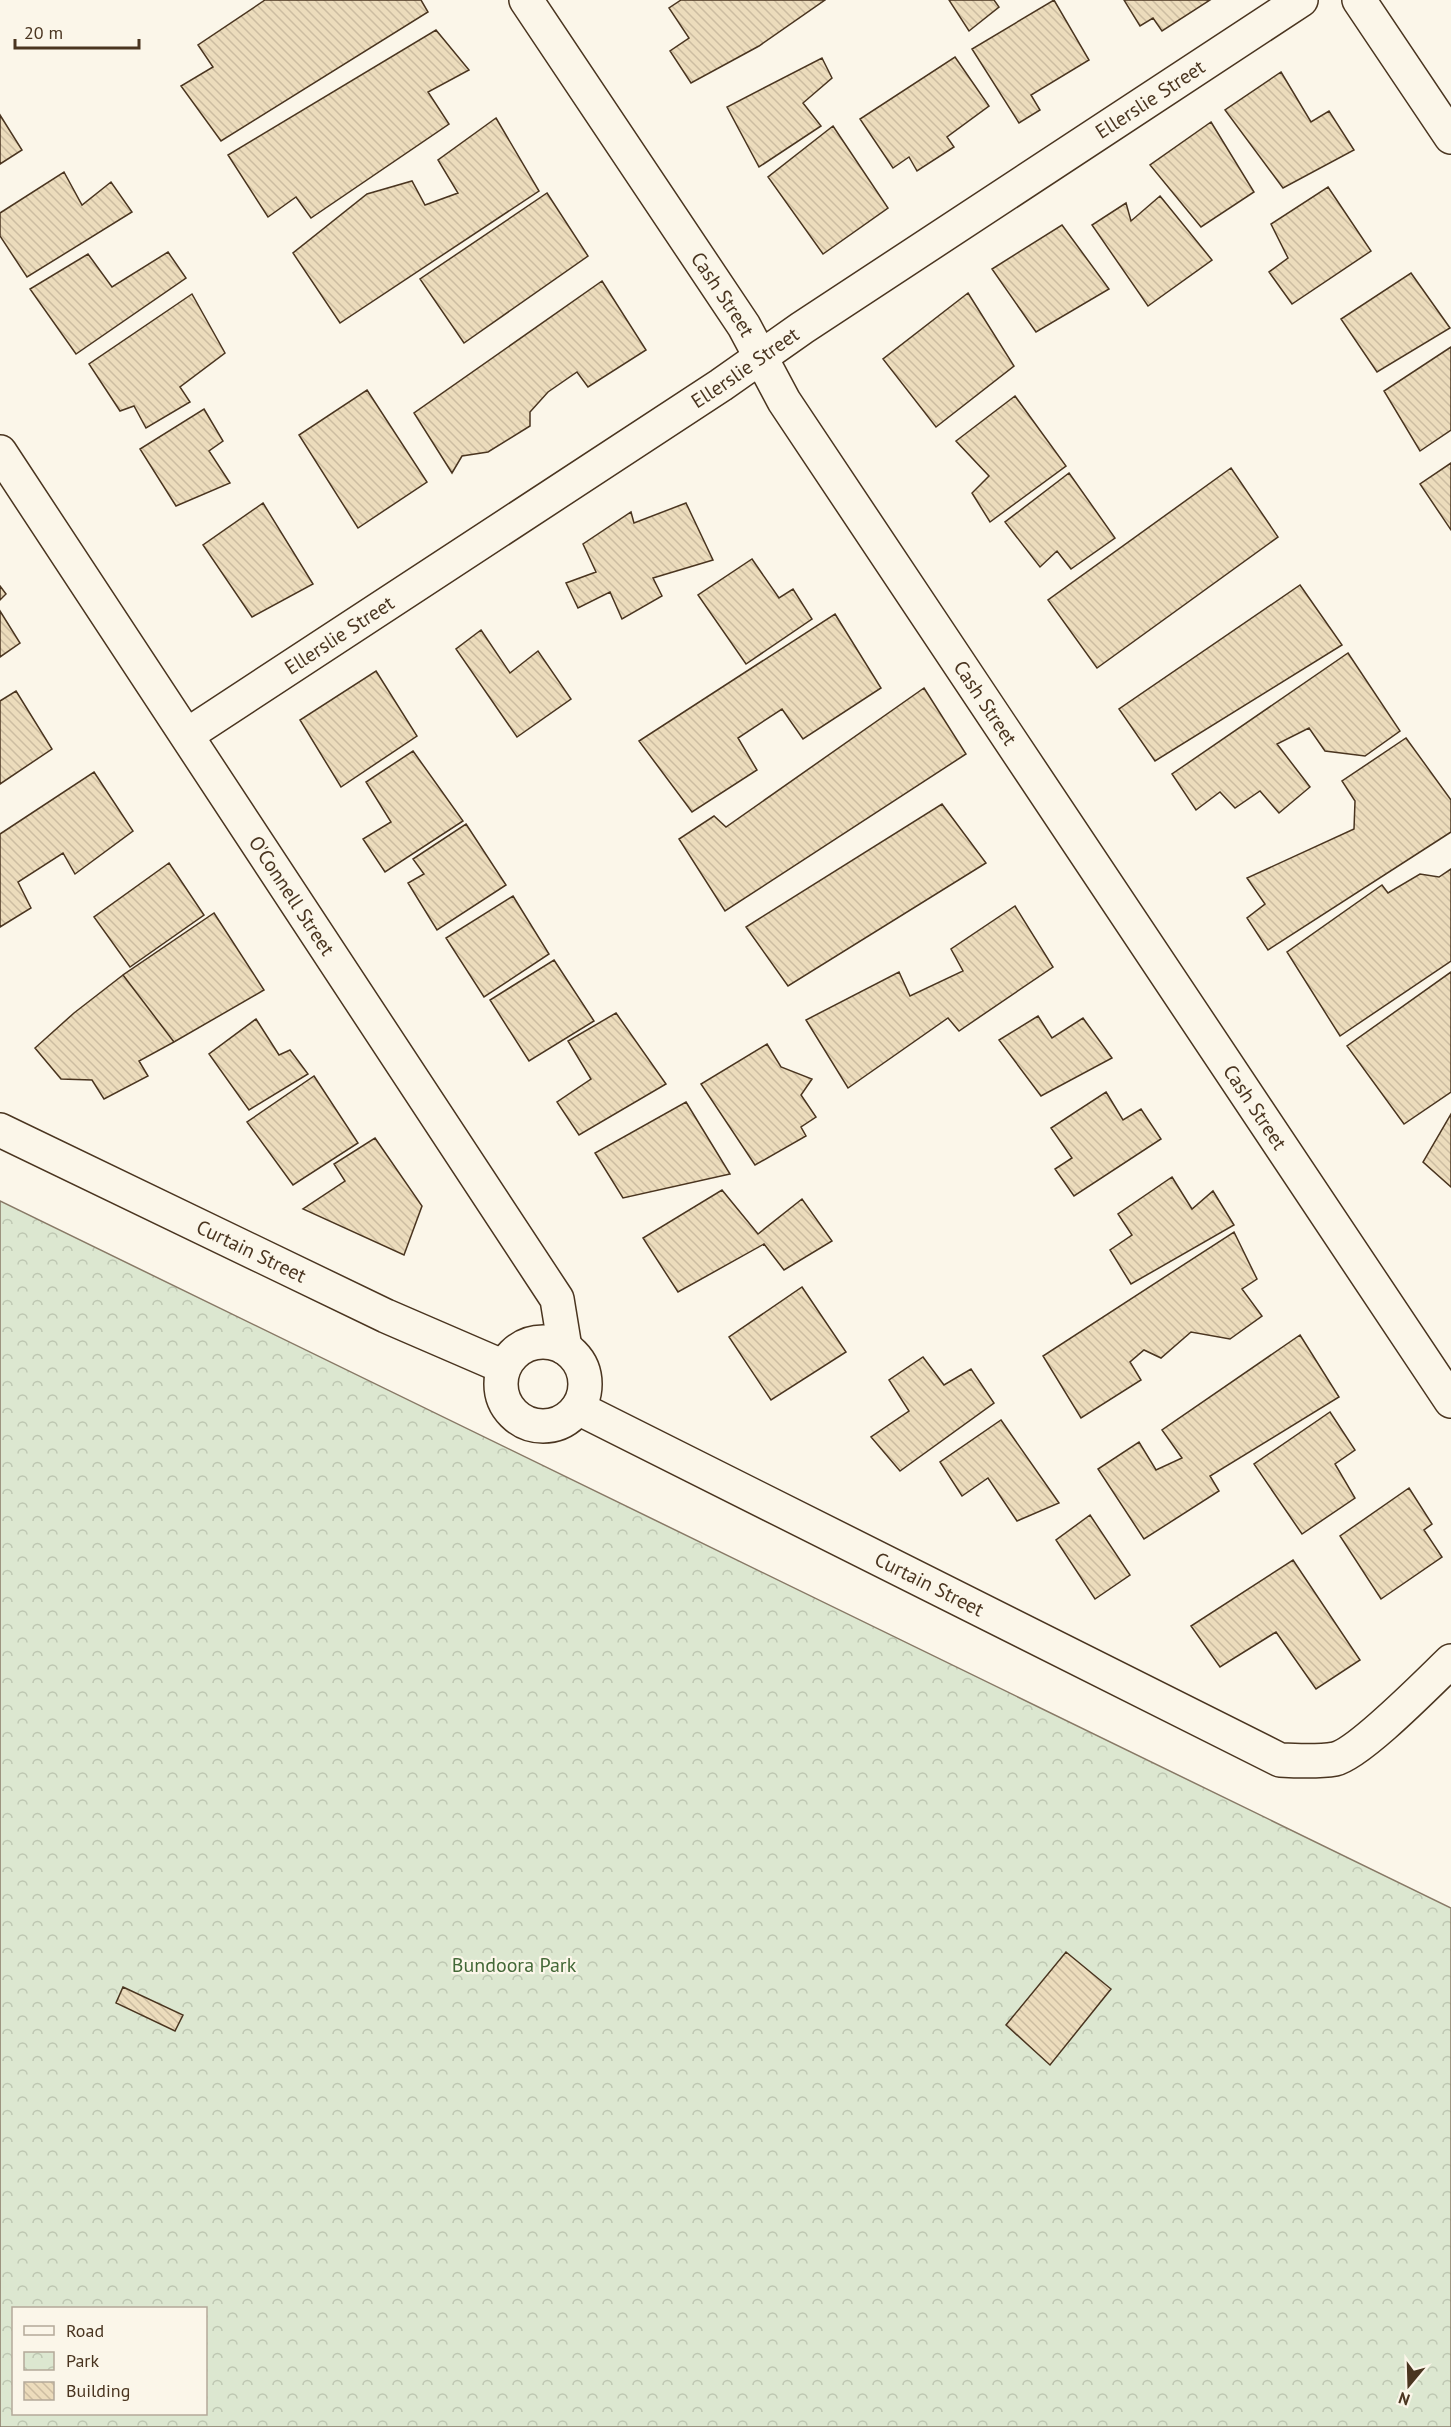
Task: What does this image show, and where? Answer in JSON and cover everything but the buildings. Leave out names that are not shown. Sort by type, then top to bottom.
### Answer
[{"type":"street","name":"Cash Street","points":[[526,0],[744,326],[784,401],[1451,1401]]},
{"type":"street","name":"Ellerslie Street","points":[[187,735],[721,385],[760,356],[1301,0]]},
{"type":"street","points":[[1359,0],[1451,137]]},
{"type":"street","name":"O'Connell Street","points":[[0,452],[557,1299],[566,1348]]},
{"type":"street","name":"Curtain Street","points":[[0,1130],[386,1316],[504,1367]]},
{"type":"street","points":[[548,1342],[566,1348],[578,1360],[584,1376],[584,1393],[578,1408],[567,1419],[552,1425],[537,1426],[522,1421],[511,1411],[503,1398],[501,1382],[504,1367],[514,1353],[530,1344],[548,1342]]},
{"type":"street","name":"Curtain Street","points":[[578,1408],[1280,1760],[1311,1761],[1337,1758],[1357,1748],[1451,1661]]},
{"type":"green space","name":"Bundoora Park","points":[[0,1201],[1451,1908],[1451,2427],[0,2427]]}]
